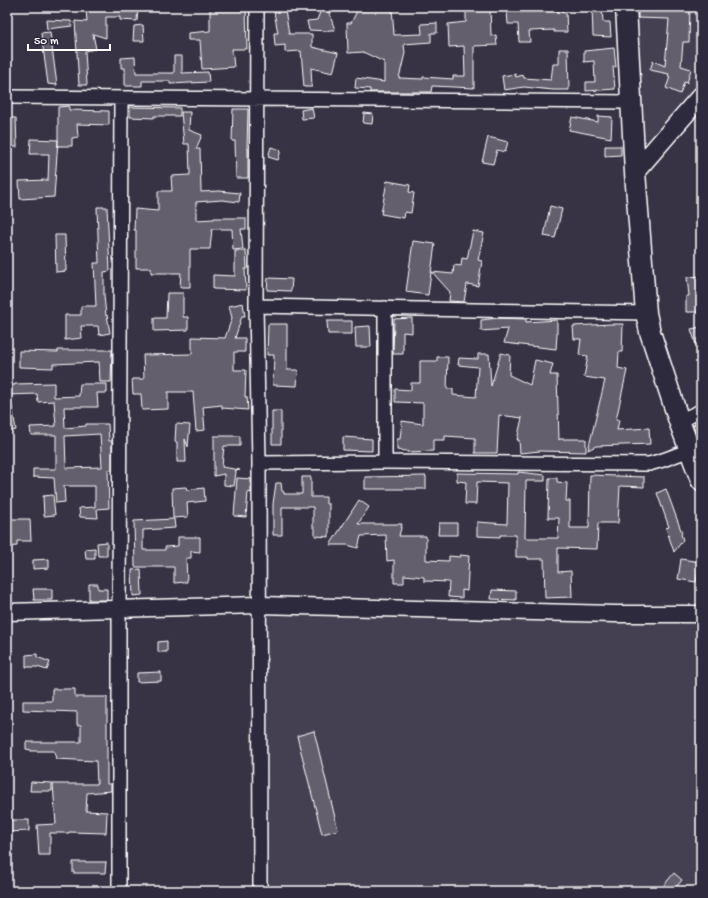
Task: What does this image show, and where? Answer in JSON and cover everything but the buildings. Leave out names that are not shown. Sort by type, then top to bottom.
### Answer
[{"type":"main road","points":[[626,7],[635,172],[646,313],[650,332],[679,421],[701,480]]},
{"type":"main road","points":[[635,172],[701,96]]},
{"type":"street","points":[[257,7],[258,99],[256,306],[259,463],[260,891]]},
{"type":"street","points":[[7,96],[632,102]]},
{"type":"street","points":[[119,891],[121,98]]},
{"type":"street","points":[[256,306],[646,313]]},
{"type":"street","points":[[385,308],[385,462]]},
{"type":"street","points":[[679,421],[701,411]]},
{"type":"street","points":[[259,463],[385,462],[649,464],[690,450]]},
{"type":"street","points":[[7,612],[259,605],[615,614],[701,614]]},
{"type":"shaded area","points":[[637,7],[701,7],[701,81],[643,145]]},
{"type":"shaded area","points":[[265,612],[701,623],[701,891],[265,891]]}]
